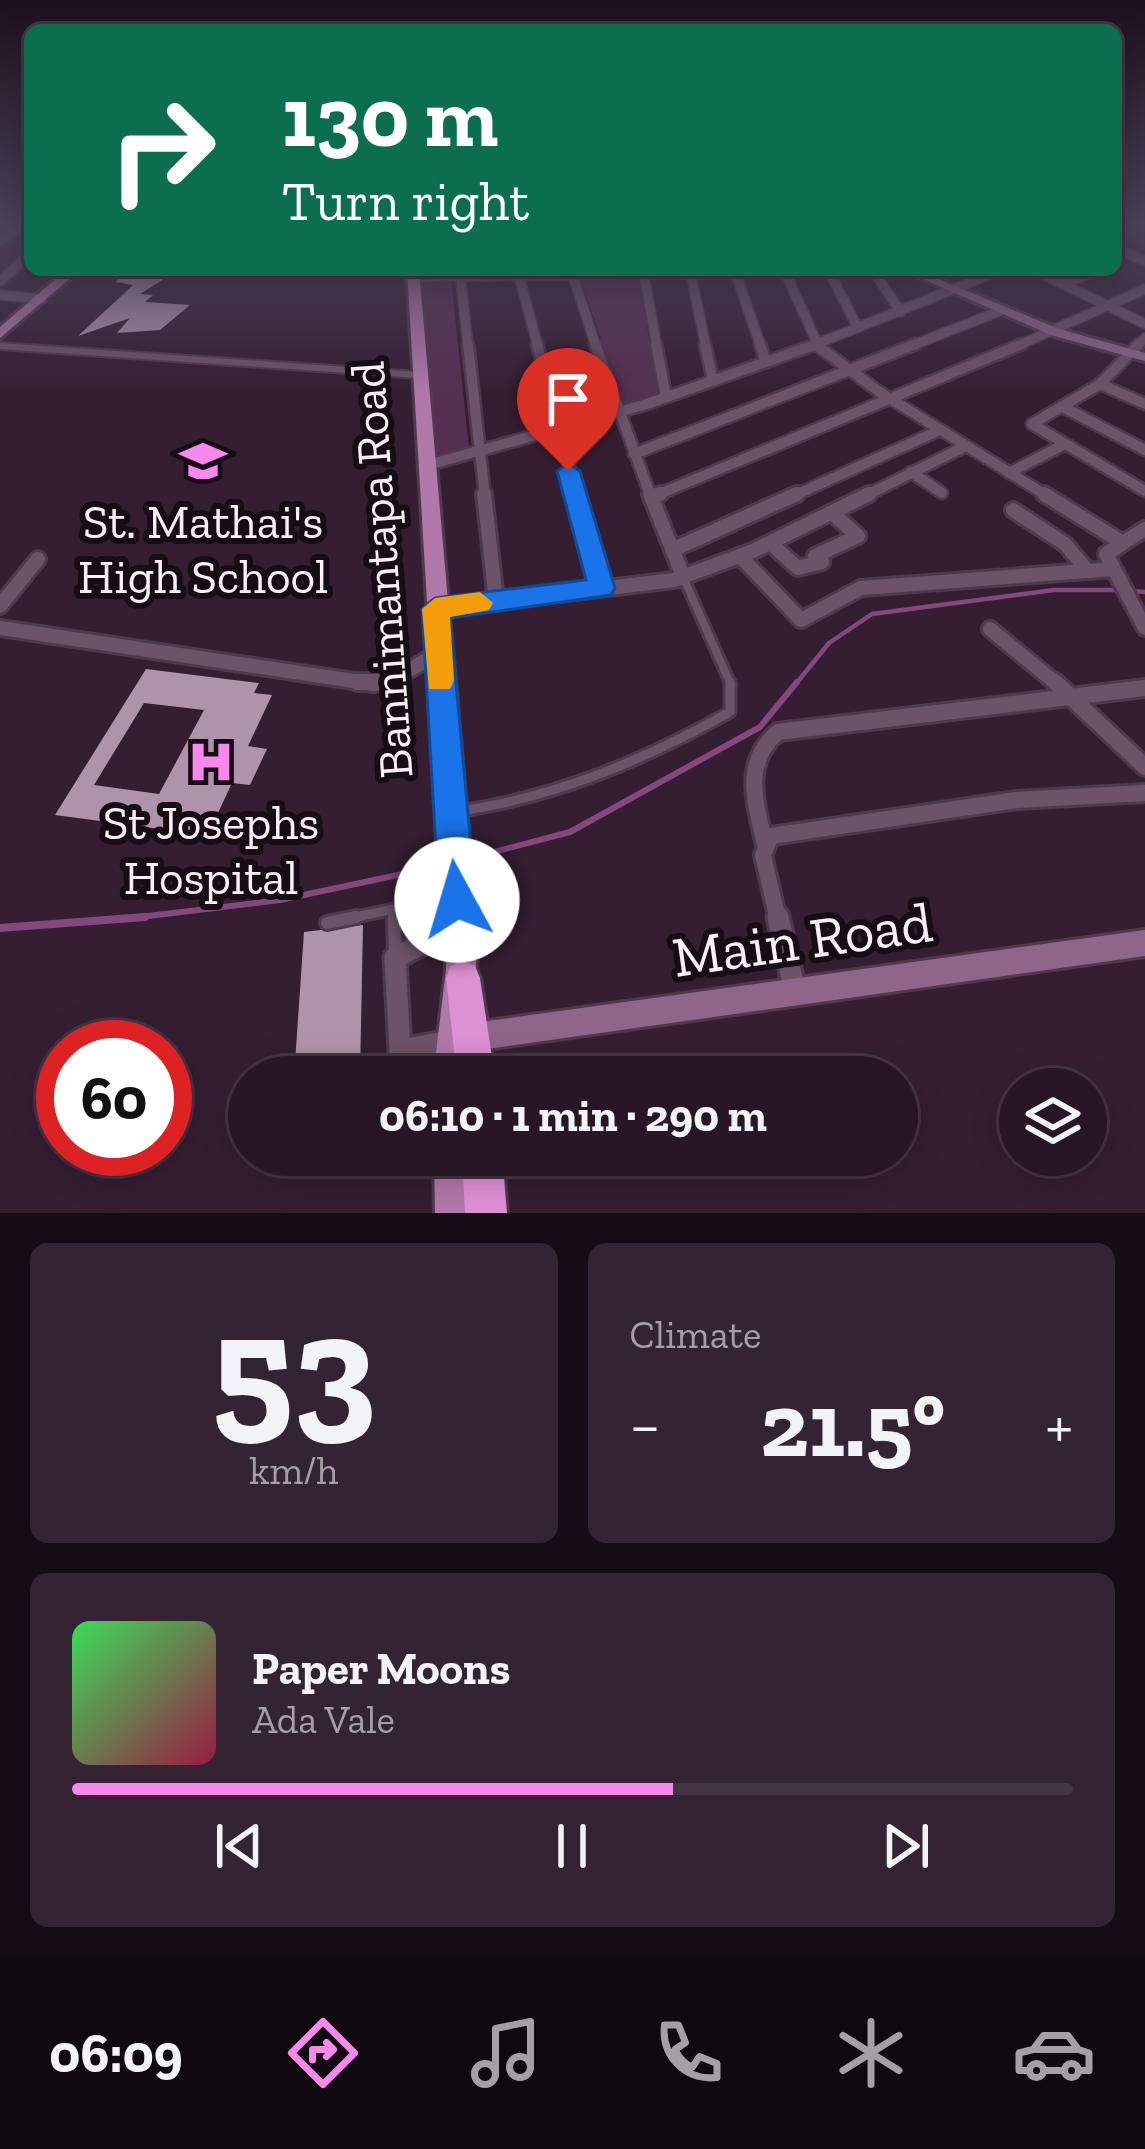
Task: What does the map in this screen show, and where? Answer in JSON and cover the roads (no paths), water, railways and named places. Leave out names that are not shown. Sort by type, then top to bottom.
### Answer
[{"type":"highway","name":"Bannimantapa Road","points":[[463,978],[460,1040],[467,1056]]},
{"type":"highway","points":[[484,1176],[487,1213]]},
{"type":"main road","points":[[0,334],[48,283]]},
{"type":"main road","points":[[0,319],[57,283]]},
{"type":"main road","name":"Bannimantapa Road","points":[[414,283],[463,978]]},
{"type":"main road","points":[[455,1056],[460,1040]]},
{"type":"main road","points":[[452,1176],[453,1213]]},
{"type":"street","points":[[461,283],[496,600]]},
{"type":"street","points":[[521,283],[602,588]]},
{"type":"street","points":[[574,283],[618,413],[683,576]]},
{"type":"street","points":[[645,283],[666,397]]},
{"type":"street","points":[[693,283],[713,382]]},
{"type":"street","points":[[739,283],[766,362]]},
{"type":"street","points":[[790,283],[815,344],[894,401],[1123,543]]},
{"type":"street","points":[[834,283],[857,328]]},
{"type":"street","points":[[881,283],[901,313]]},
{"type":"street","points":[[931,283],[1055,332],[1145,357]]},
{"type":"street","points":[[428,465],[558,432],[713,382],[971,283]]},
{"type":"street","points":[[1060,283],[1145,324]]},
{"type":"street","points":[[652,497],[894,401],[1145,289]]},
{"type":"street","points":[[0,295],[34,299]]},
{"type":"street","points":[[634,454],[1000,310]]},
{"type":"street","points":[[1127,352],[1145,338]]},
{"type":"street","points":[[1127,352],[1128,360],[1100,384],[1032,424],[1145,491]]},
{"type":"street","points":[[1100,384],[1145,404]]},
{"type":"street","points":[[1065,408],[1145,450]]},
{"type":"street","points":[[673,550],[940,430]]},
{"type":"street","points":[[1009,472],[1065,444]]},
{"type":"street","points":[[435,609],[683,576],[770,543],[966,446]]},
{"type":"street","points":[[910,472],[942,493]]},
{"type":"street","points":[[1012,510],[1065,544],[1087,570]]},
{"type":"street","points":[[770,543],[798,568],[822,562],[815,556],[858,536],[832,512]]},
{"type":"street","points":[[1144,624],[1106,554],[1145,529]]},
{"type":"street","points":[[740,556],[801,620],[861,588],[1087,570],[1115,572]]},
{"type":"street","points":[[0,606],[38,559]]},
{"type":"street","points":[[0,628],[374,684],[391,681],[438,653]]},
{"type":"street","points":[[990,629],[1076,699],[1145,767]]},
{"type":"street","points":[[795,992],[750,767],[758,746],[778,732],[1145,688]]},
{"type":"street","points":[[765,845],[781,831],[895,815],[1145,793]]},
{"type":"street","points":[[460,1040],[400,1050],[395,958],[461,926]]},
{"type":"street","name":"Main Road","points":[[460,1040],[1145,943]]},
{"type":"lane","points":[[0,346],[419,375]]},
{"type":"lane","points":[[448,815],[518,804],[582,785],[658,754],[730,712],[734,696],[730,681],[683,576]]},
{"type":"lane","points":[[327,923],[394,909],[395,958]]},
{"type":"waterway","points":[[795,685],[829,643],[872,614],[1054,590],[1119,590]]},
{"type":"waterway","points":[[1131,591],[1145,592]]},
{"type":"waterway","points":[[467,859],[570,832],[760,727],[797,682]]},
{"type":"waterway","points":[[131,918],[280,900],[445,865]]},
{"type":"waterway","points":[[131,918],[145,917]]},
{"type":"waterway","points":[[0,928],[131,918]]},
{"type":"waterway","points":[[115,920],[131,918]]},
{"type":"place","name":"St. Mathai's High School","points":[[203,461]]},
{"type":"place","name":"St Josephs Hospital","points":[[211,762]]}]
